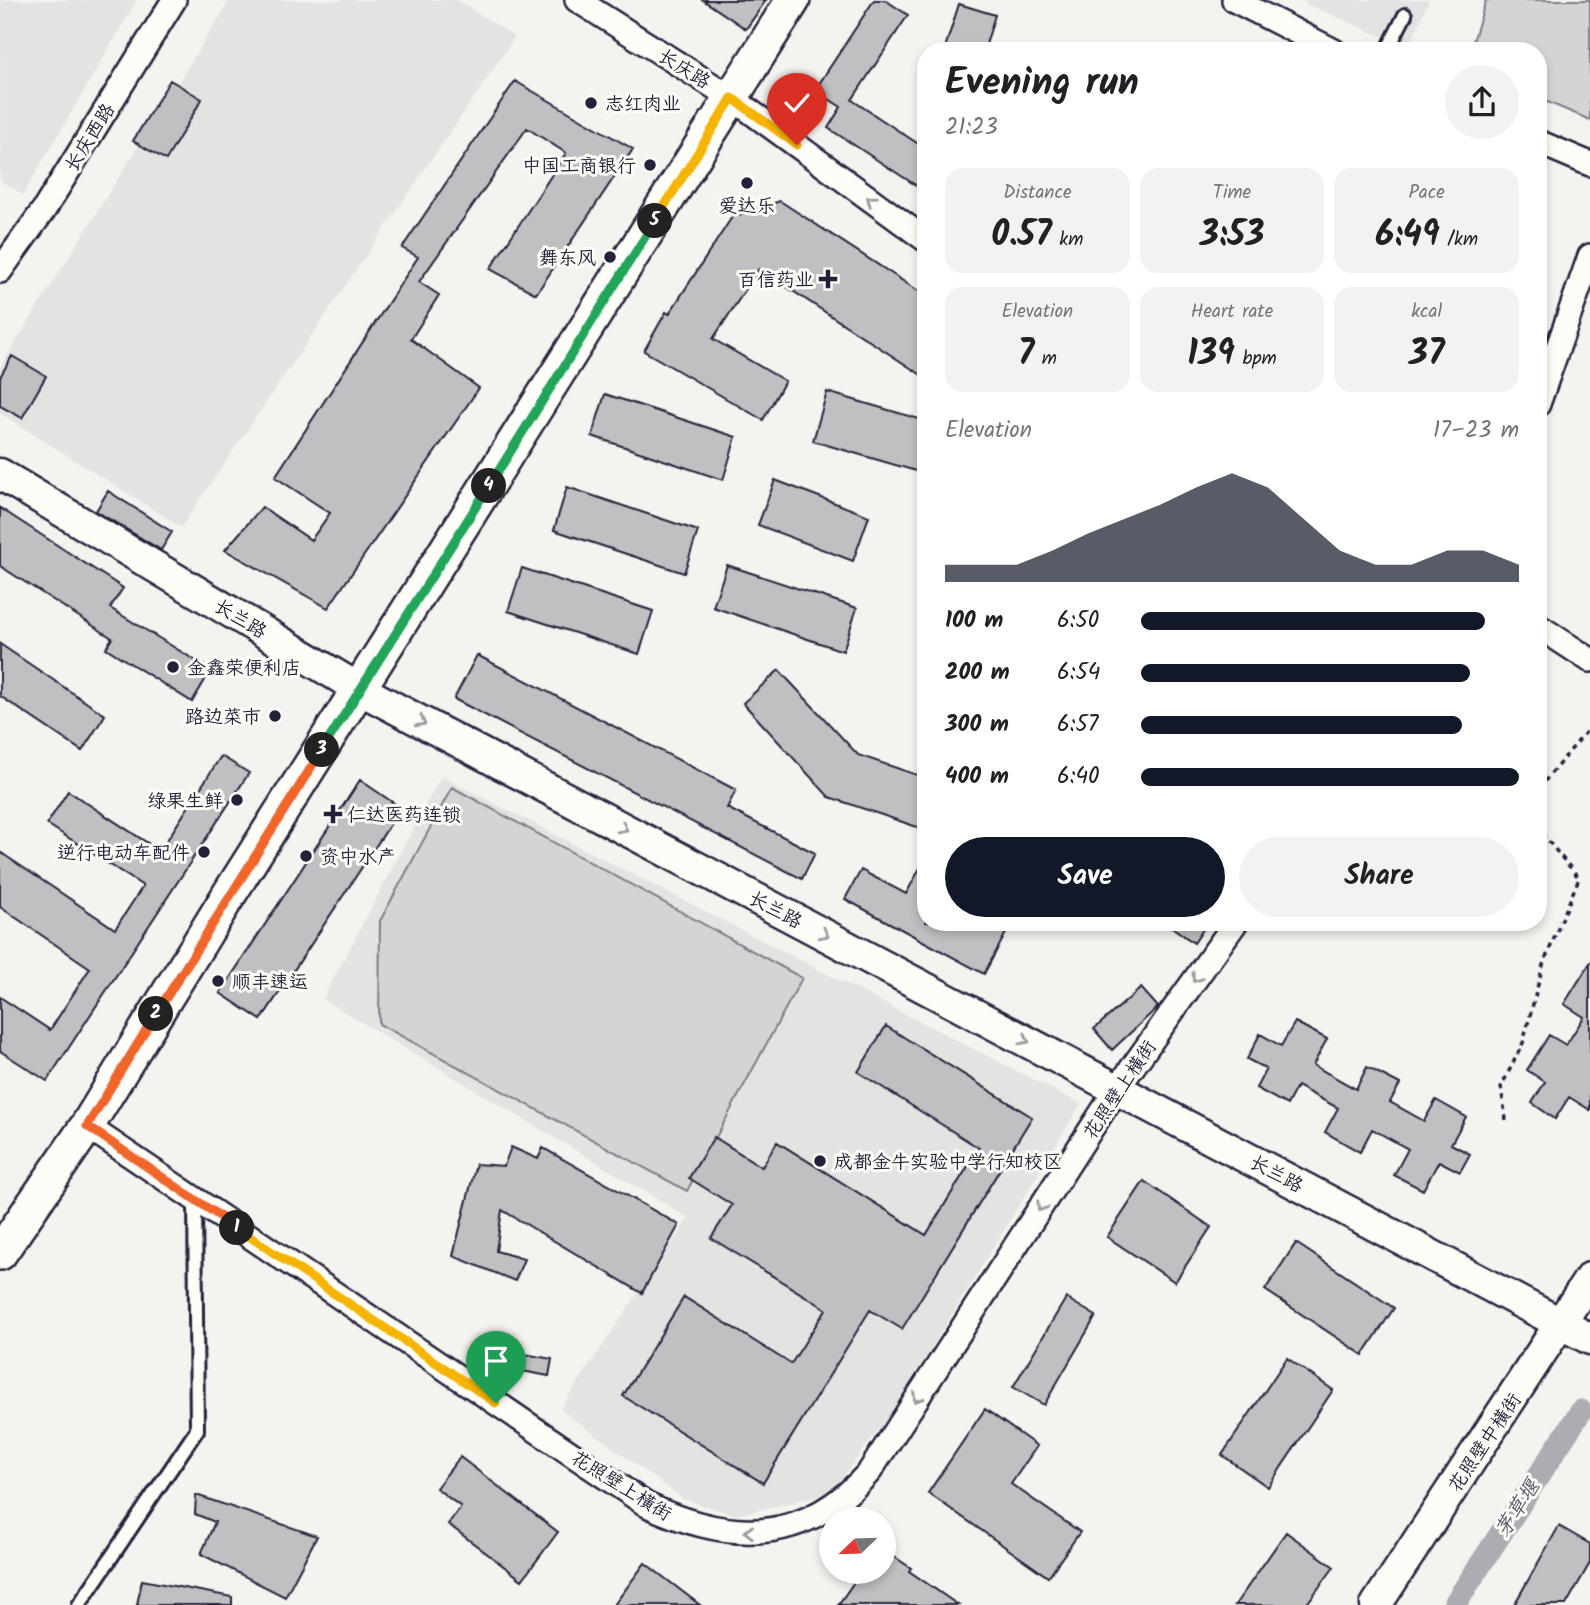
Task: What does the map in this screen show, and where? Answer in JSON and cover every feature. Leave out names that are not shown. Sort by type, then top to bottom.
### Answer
[{"type":"main road","points":[[0,1253],[87,1126],[230,893],[361,690],[793,0]]},
{"type":"street","name":"长庆西路","points":[[0,271],[45,208],[174,0]]},
{"type":"street","name":"长庆路","points":[[577,0],[732,98],[917,233]]},
{"type":"street","points":[[1234,0],[1316,42]]},
{"type":"street","points":[[1547,146],[1590,164]]},
{"type":"street","points":[[1547,378],[1590,256]]},
{"type":"street","name":"长兰路","points":[[0,474],[361,690],[1117,1089],[1580,1327]]},
{"type":"street","points":[[1547,632],[1590,660]]},
{"type":"street","name":"花照壁上横街","points":[[87,1126],[648,1505],[682,1521],[750,1533],[788,1528],[847,1497],[870,1471],[1117,1089],[1230,931]]},
{"type":"street","name":"花照壁中横街","points":[[1397,1605],[1580,1327],[1590,1278]]},
{"type":"street","name":"花照壁中横街","points":[[1376,1605],[1580,1327]]},
{"type":"lane","points":[[1392,42],[1405,15]]},
{"type":"lane","points":[[79,1605],[197,1430],[195,1199]]},
{"type":"path","points":[[1547,778],[1590,727]]},
{"type":"path","points":[[1506,1121],[1501,1087],[1523,1043],[1543,965],[1579,878],[1547,840]]},
{"type":"shaded area","points":[[0,0],[137,0],[23,195],[0,180]]},
{"type":"shaded area","points":[[230,0],[457,0],[515,37],[181,527],[0,413],[0,367]]},
{"type":"shaded area","points":[[1307,0],[1429,0],[1412,42],[1395,42],[1305,3]]},
{"type":"shaded area","points":[[1486,0],[1590,0],[1590,120],[1547,102],[1547,42],[1473,42]]},
{"type":"shaded area","name":"成都金牛实验中学行知校区","points":[[441,776],[1081,1104],[896,1406],[831,1493],[736,1515],[683,1499],[560,1409],[689,1218],[323,999]]},
{"type":"shaded area","points":[[452,787],[802,978],[687,1191],[379,1024],[380,921]]},
{"type":"building","points":[[703,0],[766,0],[746,29]]},
{"type":"building","points":[[874,0],[885,0],[908,15],[852,100],[917,143],[917,186],[828,128],[841,107],[815,90]]},
{"type":"building","points":[[959,4],[995,15],[987,42],[947,42]]},
{"type":"building","points":[[170,80],[202,99],[166,160],[133,141]]},
{"type":"building","points":[[515,81],[633,149],[536,294],[490,269],[566,153],[527,128],[419,282],[439,295],[411,339],[479,388],[328,608],[225,550],[262,507],[311,540],[330,513],[275,477],[418,257],[402,248]]},
{"type":"building","points":[[780,201],[917,290],[917,372],[759,269],[713,339],[785,381],[763,420],[644,351],[666,312],[669,314],[732,217]]},
{"type":"building","points":[[12,356],[46,376],[22,418],[0,406],[0,377]]},
{"type":"building","points":[[827,392],[917,418],[917,471],[813,441]]},
{"type":"building","points":[[605,394],[736,437],[723,480],[592,436]]},
{"type":"building","points":[[775,480],[869,516],[853,561],[758,525]]},
{"type":"building","points":[[567,487],[698,531],[684,573],[554,530]]},
{"type":"building","points":[[108,491],[172,532],[161,550],[96,511]]},
{"type":"building","points":[[0,508],[123,588],[110,608],[211,670],[192,702],[106,648],[112,638],[0,566]]},
{"type":"building","points":[[727,565],[857,608],[843,651],[713,607]]},
{"type":"building","points":[[522,568],[653,611],[639,654],[508,611]]},
{"type":"building","points":[[0,644],[105,715],[82,751],[0,696]]},
{"type":"building","points":[[477,655],[736,790],[727,808],[815,853],[802,879],[454,699]]},
{"type":"building","points":[[779,670],[858,755],[917,775],[917,827],[829,797],[743,703]]},
{"type":"building","points":[[221,756],[249,773],[47,1081],[0,1051],[0,997],[50,1030],[90,968],[0,907],[0,852],[115,929],[143,886],[47,824],[68,791],[160,851]]},
{"type":"building","points":[[360,780],[401,808],[261,1020],[220,993]]},
{"type":"building","points":[[861,870],[906,894],[917,874],[917,931],[1007,931],[984,974],[845,899]]},
{"type":"building","points":[[1177,931],[1202,931],[1194,943]]},
{"type":"building","points":[[1590,963],[1590,1110],[1569,1097],[1555,1119],[1532,1103],[1545,1082],[1527,1070],[1549,1035],[1566,1045],[1584,1017],[1564,1004]]},
{"type":"building","points":[[1141,988],[1158,1007],[1112,1050],[1094,1029]]},
{"type":"building","points":[[1295,1022],[1327,1039],[1313,1065],[1356,1089],[1367,1067],[1400,1084],[1390,1102],[1424,1121],[1436,1100],[1466,1117],[1451,1144],[1470,1154],[1460,1172],[1439,1161],[1423,1190],[1394,1175],[1408,1149],[1372,1129],[1360,1152],[1325,1132],[1338,1108],[1297,1086],[1287,1105],[1256,1088],[1266,1069],[1247,1059],[1260,1034],[1281,1046]]},
{"type":"building","points":[[886,1026],[1032,1117],[902,1329],[870,1310],[763,1483],[623,1396],[684,1297],[791,1364],[826,1309],[711,1238],[732,1205],[689,1178],[714,1137],[762,1167],[777,1142],[926,1235],[979,1148],[858,1072]]},
{"type":"building","points":[[511,1147],[538,1159],[543,1148],[679,1225],[642,1293],[502,1210],[496,1251],[524,1259],[515,1281],[453,1256],[476,1164],[504,1166]]},
{"type":"building","points":[[1144,1181],[1211,1227],[1175,1282],[1107,1237]]},
{"type":"building","points":[[1296,1243],[1394,1308],[1363,1355],[1265,1290]]},
{"type":"building","points":[[1066,1298],[1096,1316],[1044,1405],[1013,1387]]},
{"type":"building","points":[[487,1347],[552,1359],[549,1376],[484,1364]]},
{"type":"building","points":[[1287,1358],[1333,1390],[1268,1487],[1222,1455]]},
{"type":"building","points":[[985,1409],[1037,1446],[1011,1484],[1080,1532],[1048,1577],[928,1493]]},
{"type":"building","points":[[460,1457],[558,1532],[522,1580],[448,1524],[461,1507],[436,1488]]},
{"type":"building","points":[[196,1495],[317,1536],[285,1597],[201,1554],[215,1522],[195,1514]]},
{"type":"building","points":[[1559,1526],[1590,1544],[1590,1563],[1566,1605],[1514,1605]]},
{"type":"building","points":[[1286,1532],[1334,1567],[1306,1605],[1235,1605]]},
{"type":"building","points":[[896,1558],[911,1568],[909,1571],[958,1605],[838,1605],[853,1584],[896,1584]]},
{"type":"building","points":[[645,1563],[700,1605],[614,1605]]},
{"type":"building","points":[[142,1580],[232,1597],[232,1605],[137,1605]]},
{"type":"waterway","name":"茅草堰","points":[[1454,1605],[1581,1411]]},
{"type":"place","name":"志红肉业","points":[[591,103]]},
{"type":"place","name":"中国工商银行","points":[[650,165]]},
{"type":"place","name":"爱达乐","points":[[747,183]]},
{"type":"place","name":"舞东风","points":[[610,257]]},
{"type":"place","name":"百信药业","points":[[828,279]]},
{"type":"place","name":"金鑫荣便利店","points":[[173,667]]},
{"type":"place","name":"路边菜市","points":[[275,716]]},
{"type":"place","name":"绿果生鲜","points":[[237,800]]},
{"type":"place","name":"仁达医药连锁","points":[[333,814]]},
{"type":"place","name":"逆行电动车配件","points":[[204,852]]},
{"type":"place","name":"资中水产","points":[[306,856]]},
{"type":"place","name":"顺丰速运","points":[[218,981]]},
{"type":"place","name":"成都金牛实验中学行知校区","points":[[820,1161]]},
{"type":"route","points":[[496,1403],[87,1126],[230,893],[361,690],[732,98],[797,145]]}]
